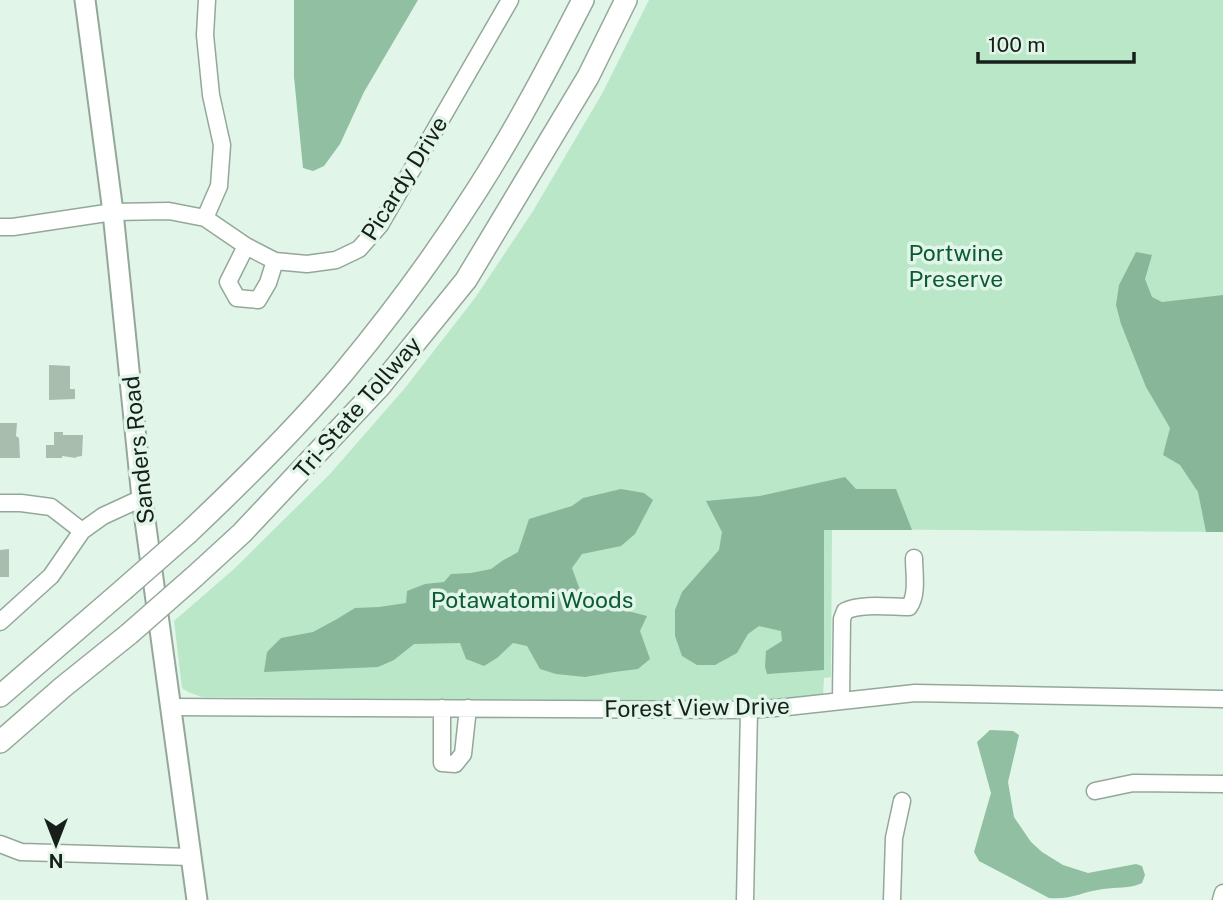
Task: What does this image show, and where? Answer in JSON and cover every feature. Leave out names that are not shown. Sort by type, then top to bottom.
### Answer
[{"type":"highway","name":"Tri-State Tollway","points":[[0,695],[188,533],[248,477],[342,374],[414,282],[477,190],[550,65],[583,0]]},
{"type":"highway","name":"Tri-State Tollway","points":[[0,742],[129,634],[242,533],[371,395],[466,280],[588,77],[626,0]]},
{"type":"main road","name":"Sanders Road","points":[[86,0],[113,212],[142,498],[197,900]]},
{"type":"street","points":[[205,218],[219,186],[222,145],[211,95],[205,35],[207,0]]},
{"type":"street","name":"Picardy Drive","points":[[0,227],[113,212],[169,211],[205,218],[246,246],[275,261],[307,264],[336,260],[359,249],[380,225],[510,0]]},
{"type":"street","points":[[246,246],[228,282],[237,298],[258,300],[268,283],[275,261]]},
{"type":"street","points":[[0,622],[51,576],[82,531],[103,516],[142,498]]},
{"type":"street","points":[[0,503],[51,507],[82,531]]},
{"type":"street","points":[[841,701],[842,618],[845,611],[851,608],[909,607],[914,594],[914,558]]},
{"type":"street","name":"Forest View Drive","points":[[171,707],[749,710],[915,693],[1223,699]]},
{"type":"street","points":[[442,708],[442,764],[455,764],[463,754],[468,708]]},
{"type":"street","points":[[745,900],[749,710]]},
{"type":"street","points":[[1095,791],[1133,783],[1223,784]]},
{"type":"street","points":[[892,900],[894,838],[902,801]]},
{"type":"street","points":[[0,844],[21,852],[191,857]]},
{"type":"street","points":[[1221,900],[1223,893]]},
{"type":"green space","name":"Portwine Preserve","points":[[649,0],[1223,0],[1223,532],[832,529],[831,677],[824,678],[823,695],[714,701],[202,697],[182,688],[174,621],[234,569],[330,474],[405,388],[475,298],[533,211],[603,92]]},
{"type":"green space","points":[[1136,252],[1152,255],[1145,279],[1152,297],[1162,302],[1223,295],[1223,532],[1206,532],[1198,492],[1180,465],[1163,455],[1170,428],[1146,387],[1121,324],[1116,305],[1119,285]]},
{"type":"green space","name":"Potawatomi Woods","points":[[845,477],[856,489],[896,489],[912,530],[824,530],[824,670],[767,674],[766,651],[782,641],[781,631],[759,626],[748,634],[737,653],[715,665],[697,665],[682,656],[675,636],[675,610],[682,592],[719,550],[722,532],[706,501],[760,496]]},
{"type":"green space","name":"Potawatomi Woods","points":[[621,489],[644,493],[653,500],[635,534],[621,546],[582,554],[572,568],[580,590],[610,598],[624,610],[647,616],[640,631],[650,659],[638,669],[585,677],[556,674],[540,669],[527,646],[513,643],[484,666],[466,659],[460,643],[414,644],[394,660],[378,667],[264,672],[267,652],[281,638],[313,632],[355,608],[406,603],[407,591],[425,584],[444,582],[451,574],[491,569],[518,552],[529,519],[572,506],[583,498]]},
{"type":"shaded area","points":[[294,0],[418,0],[364,92],[340,144],[324,166],[313,171],[303,168],[294,77]]},
{"type":"shaded area","points":[[990,730],[1013,731],[1019,735],[1008,782],[1014,817],[1031,842],[1063,865],[1088,873],[1136,864],[1142,866],[1145,875],[1142,883],[1064,898],[1049,898],[979,861],[974,852],[991,793],[977,742]]},
{"type":"building","points":[[49,365],[70,366],[70,389],[75,389],[75,399],[49,400]]},
{"type":"building","points":[[0,423],[17,423],[16,436],[19,438],[20,458],[0,458]]},
{"type":"building","points":[[54,432],[83,435],[82,456],[46,458],[46,445],[54,445]]},
{"type":"building","points":[[9,549],[9,577],[0,577],[0,550]]}]
